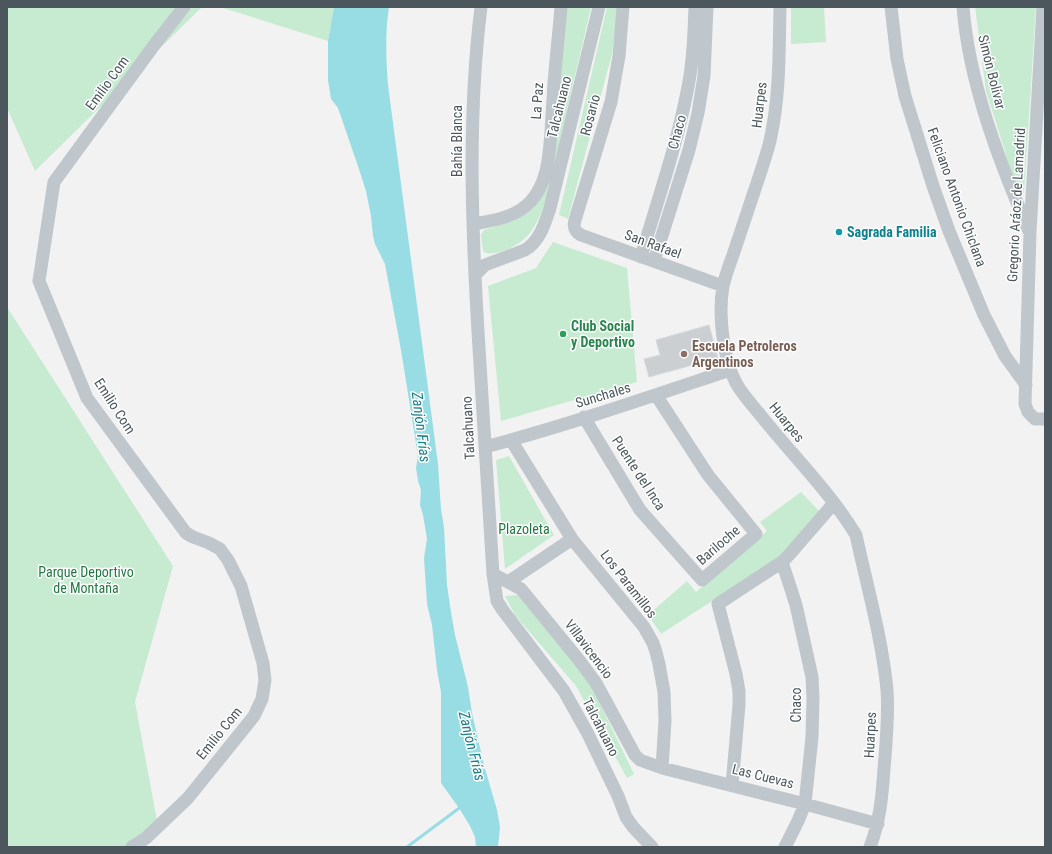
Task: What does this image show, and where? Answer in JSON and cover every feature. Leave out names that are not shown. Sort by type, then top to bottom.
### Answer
[{"type":"street","name":"Emilio Com","points":[[132,847],[146,838],[188,798],[254,716],[262,699],[265,680],[263,663],[241,586],[228,560],[220,548],[193,537],[186,532],[87,398],[39,281],[54,182],[155,44],[184,7]]},
{"type":"street","name":"Bahía Blanca","points":[[474,275],[474,91],[476,47],[481,7]]},
{"type":"street","name":"La Paz","points":[[473,224],[494,221],[514,213],[525,207],[538,193],[549,160],[561,7]]},
{"type":"street","name":"Talcahuano","points":[[599,7],[550,208],[542,230],[530,247],[485,265],[474,275],[493,574],[497,601],[564,691],[587,732],[618,796],[626,817],[652,847]]},
{"type":"street","name":"Rosario","points":[[574,229],[575,220],[611,102],[616,80],[623,7]]},
{"type":"street","name":"Chaco","points":[[641,257],[681,124],[688,91],[692,59],[695,7]]},
{"type":"street","name":"Chaco","points":[[654,262],[689,150],[698,113],[704,76],[707,7]]},
{"type":"street","name":"Huarpes","points":[[780,7],[778,78],[772,132],[759,177],[723,286],[722,324],[730,370],[737,385],[834,503],[856,535],[880,640],[887,692],[888,715],[882,798],[878,824],[870,847]]},
{"type":"street","name":"Feliciano Antonio Chiclana","points":[[891,7],[897,59],[905,96],[933,186],[949,230],[984,315],[1005,356],[1026,385]]},
{"type":"street","name":"Simón Bolívar","points":[[963,7],[970,56],[976,84],[1009,183],[1030,232]]},
{"type":"street","name":"Gregorio Aráoz de Lamadrid","points":[[1043,7],[1030,232],[1025,404],[1028,412],[1035,419],[1045,419]]},
{"type":"street","name":"San Rafael","points":[[574,229],[581,235],[723,286]]},
{"type":"street","name":"Sunchales","points":[[485,447],[656,395],[730,370]]},
{"type":"street","name":"Bariloche","points":[[656,395],[708,475],[756,534],[702,580]]},
{"type":"street","name":"Puente del Inca","points":[[584,417],[640,510],[702,580]]},
{"type":"street","name":"Los Paramillos","points":[[511,440],[572,539],[644,627],[653,643],[659,664],[664,692],[665,721],[662,768]]},
{"type":"street","points":[[732,785],[739,705],[738,691],[736,674],[718,604],[782,562],[834,503]]},
{"type":"street","points":[[508,582],[572,539]]},
{"type":"street","name":"Chaco","points":[[782,562],[796,606],[812,677],[813,698],[813,718],[805,804],[785,847]]},
{"type":"street","name":"Villavicencio","points":[[493,574],[521,589],[579,660],[596,684],[635,755],[640,760]]},
{"type":"street","name":"Las Cuevas","points":[[640,760],[662,768],[878,824]]},
{"type":"green space","points":[[7,7],[202,7],[35,171],[7,108]]},
{"type":"green space","points":[[220,7],[334,7],[328,41]]},
{"type":"green space","points":[[566,7],[591,7],[553,175],[546,199],[538,221],[524,240],[512,248],[498,252],[485,253],[483,251],[481,237],[484,230],[508,223],[528,213],[535,206]]},
{"type":"green space","points":[[607,7],[618,7],[612,54],[568,219],[559,215]]},
{"type":"green space","points":[[791,7],[824,7],[826,42],[791,44]]},
{"type":"green space","points":[[975,7],[1036,7],[1024,193],[1018,193],[986,91]]},
{"type":"green space","name":"Club Social y Deportivo","points":[[553,242],[627,268],[637,382],[501,421],[488,286],[536,268]]},
{"type":"green space","name":"Parque Deportivo de Montaña","points":[[7,307],[173,566],[135,702],[158,826],[127,847],[7,847]]},
{"type":"green space","name":"Plazoleta","points":[[509,456],[554,535],[505,569],[496,460]]},
{"type":"green space","points":[[801,492],[821,513],[782,556],[661,634],[648,615],[687,581],[696,592],[767,531],[760,522]]},
{"type":"green space","points":[[518,595],[587,677],[634,774],[627,778],[576,686],[515,615],[505,596]]},
{"type":"water","name":"Zanjón Frías","points":[[334,7],[389,7],[386,46],[388,85],[438,464],[441,509],[444,527],[447,585],[455,635],[468,687],[472,713],[484,765],[497,810],[500,827],[498,847],[476,847],[475,837],[470,826],[441,783],[441,692],[432,625],[427,604],[424,558],[427,539],[420,505],[421,490],[416,468],[418,456],[401,350],[385,264],[375,244],[366,191],[359,169],[338,108],[331,99],[328,80],[328,41]]},
{"type":"building","points":[[709,325],[718,358],[649,377],[644,359],[660,355],[656,340]]},
{"type":"waterway","points":[[407,847],[462,806]]},
{"type":"place","name":"Sagrada Familia","points":[[839,232]]},
{"type":"place","name":"Club Social y Deportivo","points":[[563,334]]},
{"type":"place","name":"Escuela Petroleros Argentinos","points":[[684,354]]}]
